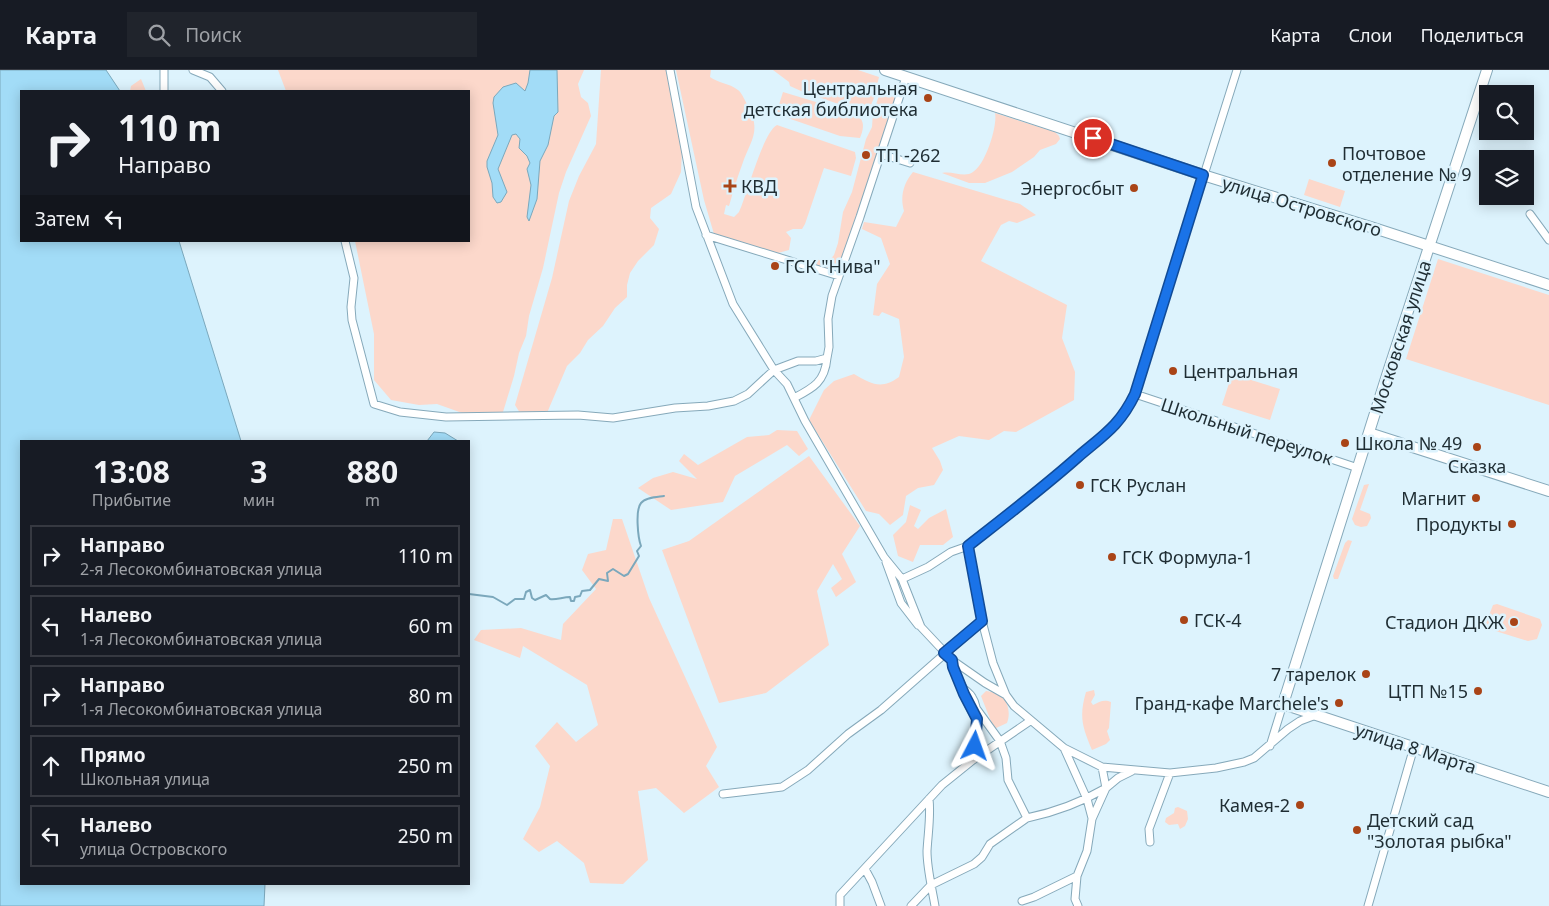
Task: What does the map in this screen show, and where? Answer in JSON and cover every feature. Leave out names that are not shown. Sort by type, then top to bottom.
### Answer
[{"type":"main road","name":"улица Островского","points":[[885,70],[1203,175],[1549,284]]},
{"type":"main road","name":"Московская улица","points":[[1283,704],[1487,70]]},
{"type":"main road","points":[[1369,433],[1549,491]]},
{"type":"main road","name":"улица 8 Марта","points":[[1283,704],[1549,792]]},
{"type":"street","points":[[164,70],[164,90]]},
{"type":"street","points":[[193,70],[210,77],[221,90]]},
{"type":"street","points":[[670,70],[694,198],[706,235],[733,304],[774,370],[787,384],[805,421],[884,557],[902,579],[920,627]]},
{"type":"street","points":[[902,579],[950,552],[968,546],[1042,488],[1114,427],[1126,411],[1135,394],[1237,70]]},
{"type":"street","points":[[794,398],[813,388],[820,380],[826,366],[829,347],[828,319],[839,276],[906,77]]},
{"type":"street","points":[[881,154],[910,164]]},
{"type":"street","points":[[1530,214],[1549,240]]},
{"type":"street","points":[[706,235],[839,276]]},
{"type":"street","points":[[345,242],[354,278],[352,320],[371,397],[374,404],[400,412],[446,417],[578,415],[613,418],[675,408],[708,406],[734,401],[748,394],[774,370],[798,361],[816,361],[827,358]]},
{"type":"street","name":"Школьный переулок","points":[[1135,394],[1358,468]]},
{"type":"street","points":[[968,546],[982,621],[993,663],[1006,695],[1014,706],[1030,721],[1064,748],[1102,766],[1132,770],[1170,773],[1216,768],[1254,758],[1270,747],[1288,729],[1317,715]]},
{"type":"street","points":[[884,557],[901,602],[912,619],[952,660],[985,684],[1006,695]]},
{"type":"street","points":[[723,794],[782,787],[808,770],[848,734],[881,710],[982,621]]},
{"type":"street","points":[[952,660],[966,700],[977,719]]},
{"type":"street","points":[[962,686],[973,698],[976,708],[977,732],[973,760]]},
{"type":"street","name":"Московская улица","points":[[1270,747],[1283,704]]},
{"type":"street","points":[[976,708],[1000,741],[1006,758],[1008,780],[1027,818]]},
{"type":"street","points":[[840,906],[840,895],[942,785],[973,760],[1030,721]]},
{"type":"street","points":[[1064,748],[1086,799],[1092,819]]},
{"type":"street","points":[[1368,906],[1414,748]]},
{"type":"street","points":[[1076,904],[1076,876],[1087,851],[1092,819],[1106,788],[1102,766]]},
{"type":"street","points":[[911,906],[931,886],[944,877],[974,864],[990,844],[1027,818],[1054,812],[1086,799],[1132,770]]},
{"type":"street","points":[[1150,842],[1149,829],[1170,773]]},
{"type":"street","points":[[929,799],[927,851],[935,906]]},
{"type":"street","points":[[864,869],[872,882],[881,906]]},
{"type":"street","points":[[1022,901],[1034,898],[1076,876]]},
{"type":"shaded area","points":[[278,70],[584,70],[578,84],[581,97],[588,103],[591,116],[566,172],[559,193],[543,268],[529,316],[526,336],[519,353],[503,412],[465,414],[437,404],[419,405],[391,400],[374,380],[374,334],[355,242],[470,242],[470,90],[286,90]]},
{"type":"shaded area","points":[[601,70],[667,70],[682,149],[681,172],[671,194],[651,208],[650,218],[659,229],[654,245],[638,261],[630,273],[627,297],[615,308],[603,326],[588,340],[580,353],[567,366],[547,413],[520,413],[515,405],[552,278],[569,201],[579,176],[596,144]]},
{"type":"shaded area","points":[[676,70],[711,70],[710,77],[739,91],[752,115],[754,123],[753,136],[738,175],[729,206],[726,205],[724,214],[734,217],[739,212],[766,139],[777,125],[855,152],[856,158],[851,176],[824,168],[805,224],[802,229],[793,229],[786,232],[791,238],[789,250],[778,253],[714,234],[704,200]]},
{"type":"shaded area","points":[[773,70],[858,70],[879,77],[874,98],[867,114],[790,86],[789,82]]},
{"type":"shaded area","points":[[141,79],[146,90],[130,90],[131,86]]},
{"type":"shaded area","points":[[891,88],[898,95],[840,262],[836,269],[824,268],[812,262],[815,259],[828,262],[834,255],[843,212],[852,192],[866,139],[872,127],[873,113],[881,90],[890,93]]},
{"type":"shaded area","points":[[783,92],[861,119],[863,126],[860,138],[840,136],[776,114]]},
{"type":"shaded area","points":[[995,113],[1055,132],[1060,139],[1056,144],[1040,150],[1034,157],[1012,172],[985,183],[969,183],[942,173],[969,174],[975,171],[985,157],[989,147],[994,128]]},
{"type":"shaded area","points":[[913,172],[1020,204],[1036,215],[1017,223],[1009,221],[1001,225],[981,261],[1067,305],[1062,338],[1075,372],[1074,400],[1016,432],[1004,431],[989,440],[959,436],[932,448],[943,470],[934,485],[918,488],[906,496],[903,515],[890,525],[879,514],[866,511],[809,420],[824,390],[834,381],[854,374],[871,383],[882,384],[899,377],[904,357],[899,319],[882,312],[879,316],[873,315],[877,284],[890,264],[881,238],[862,229],[864,222],[896,227],[904,211],[902,196],[905,186]]},
{"type":"shaded area","points":[[1309,179],[1345,191],[1340,207],[1304,195]]},
{"type":"shaded area","points":[[1438,259],[1549,295],[1549,405],[1406,359]]},
{"type":"shaded area","points":[[1232,374],[1280,389],[1270,420],[1222,405]]},
{"type":"shaded area","points":[[777,430],[797,431],[808,449],[799,456],[787,445],[735,476],[723,502],[671,510],[638,488],[653,478],[673,472],[697,479],[679,461],[684,454],[698,465],[747,437],[769,435]]},
{"type":"shaded area","points":[[809,456],[860,526],[842,554],[856,582],[836,597],[831,588],[842,579],[833,564],[817,591],[829,645],[766,693],[719,703],[662,550],[689,541]]},
{"type":"shaded area","points":[[1369,484],[1360,510],[1370,514],[1371,518],[1367,526],[1361,527],[1355,525],[1352,519],[1364,485]]},
{"type":"shaded area","points":[[910,505],[921,510],[914,526],[918,529],[929,518],[946,509],[953,537],[943,545],[920,545],[913,562],[898,556],[893,535],[906,522]]},
{"type":"shaded area","points":[[613,519],[622,519],[649,598],[717,747],[706,766],[719,787],[684,813],[656,788],[638,791],[648,860],[623,884],[590,883],[584,863],[557,841],[539,852],[523,839],[540,807],[550,766],[535,746],[557,722],[576,742],[598,725],[587,685],[523,646],[520,658],[474,640],[481,630],[521,628],[561,640],[563,624],[596,589],[582,570],[588,554],[606,550]]},
{"type":"shaded area","points":[[1348,540],[1352,541],[1338,579],[1334,579],[1333,576],[1345,543]]},
{"type":"shaded area","name":"Стадион ДКЖ","points":[[1497,604],[1540,619],[1542,625],[1537,639],[1528,641],[1489,629],[1486,623],[1493,605]]},
{"type":"shaded area","points":[[1094,690],[1095,695],[1091,702],[1093,705],[1104,701],[1111,702],[1109,728],[1107,731],[1110,740],[1106,744],[1092,750],[1084,728],[1082,715],[1086,692]]},
{"type":"shaded area","points":[[986,691],[1001,696],[1008,707],[1007,723],[994,729],[981,696]]},
{"type":"shaded area","points":[[1178,807],[1187,811],[1188,819],[1185,826],[1180,829],[1178,824],[1169,825],[1165,822],[1166,818],[1174,813],[1175,808]]},
{"type":"water","points":[[0,70],[106,70],[119,90],[20,90],[20,242],[179,242],[241,440],[20,440],[20,885],[265,885],[264,906],[0,906]]},
{"type":"water","points":[[530,70],[557,70],[558,112],[554,116],[548,145],[540,161],[537,199],[529,221],[527,217],[531,185],[527,169],[530,163],[527,156],[519,148],[520,139],[516,134],[512,135],[498,169],[507,192],[501,202],[497,203],[493,197],[487,161],[498,135],[493,103],[494,97],[503,87],[516,83],[525,91]]},
{"type":"water","points":[[434,432],[445,433],[456,440],[428,440]]},
{"type":"waterway","points":[[470,594],[493,597],[507,605],[515,599],[524,599],[526,592],[530,590],[532,598],[535,600],[546,595],[550,599],[570,597],[571,601],[574,601],[575,597],[580,596],[582,591],[590,590],[599,579],[608,581],[607,573],[613,569],[624,576],[628,574],[639,556],[637,551],[641,546],[638,524],[639,507],[646,500],[664,496]]},
{"type":"place","name":"Центральная детская библиотека","points":[[928,98]]},
{"type":"place","name":"ТП -262","points":[[866,155]]},
{"type":"place","name":"Почтовое отделение № 9","points":[[1332,163]]},
{"type":"place","name":"КВД","points":[[730,186]]},
{"type":"place","name":"Энергосбыт","points":[[1134,188]]},
{"type":"place","name":"ГСК \"Нива\"","points":[[775,266]]},
{"type":"place","name":"Центральная","points":[[1173,371]]},
{"type":"place","name":"Школа № 49","points":[[1345,443]]},
{"type":"place","name":"Сказка","points":[[1477,447]]},
{"type":"place","name":"ГСК Руслан","points":[[1080,485]]},
{"type":"place","name":"Магнит","points":[[1476,498]]},
{"type":"place","name":"Продукты","points":[[1512,524]]},
{"type":"place","name":"ГСК Формула-1","points":[[1112,557]]},
{"type":"place","name":"ГСК-4","points":[[1184,620]]},
{"type":"place","name":"Стадион ДКЖ","points":[[1514,622]]},
{"type":"place","name":"7 тарелок","points":[[1366,674]]},
{"type":"place","name":"ЦТП №15","points":[[1478,691]]},
{"type":"place","name":"Гранд-кафе Marchele's","points":[[1339,703]]},
{"type":"place","name":"Камея-2","points":[[1300,805]]},
{"type":"place","name":"Детский сад \"Золотая рыбка\"","points":[[1357,830]]},
{"type":"route","points":[[975,746],[977,719],[969,706],[952,660],[944,653],[982,621],[968,546],[1052,480],[1114,427],[1126,411],[1135,394],[1203,175],[1093,138]]}]
